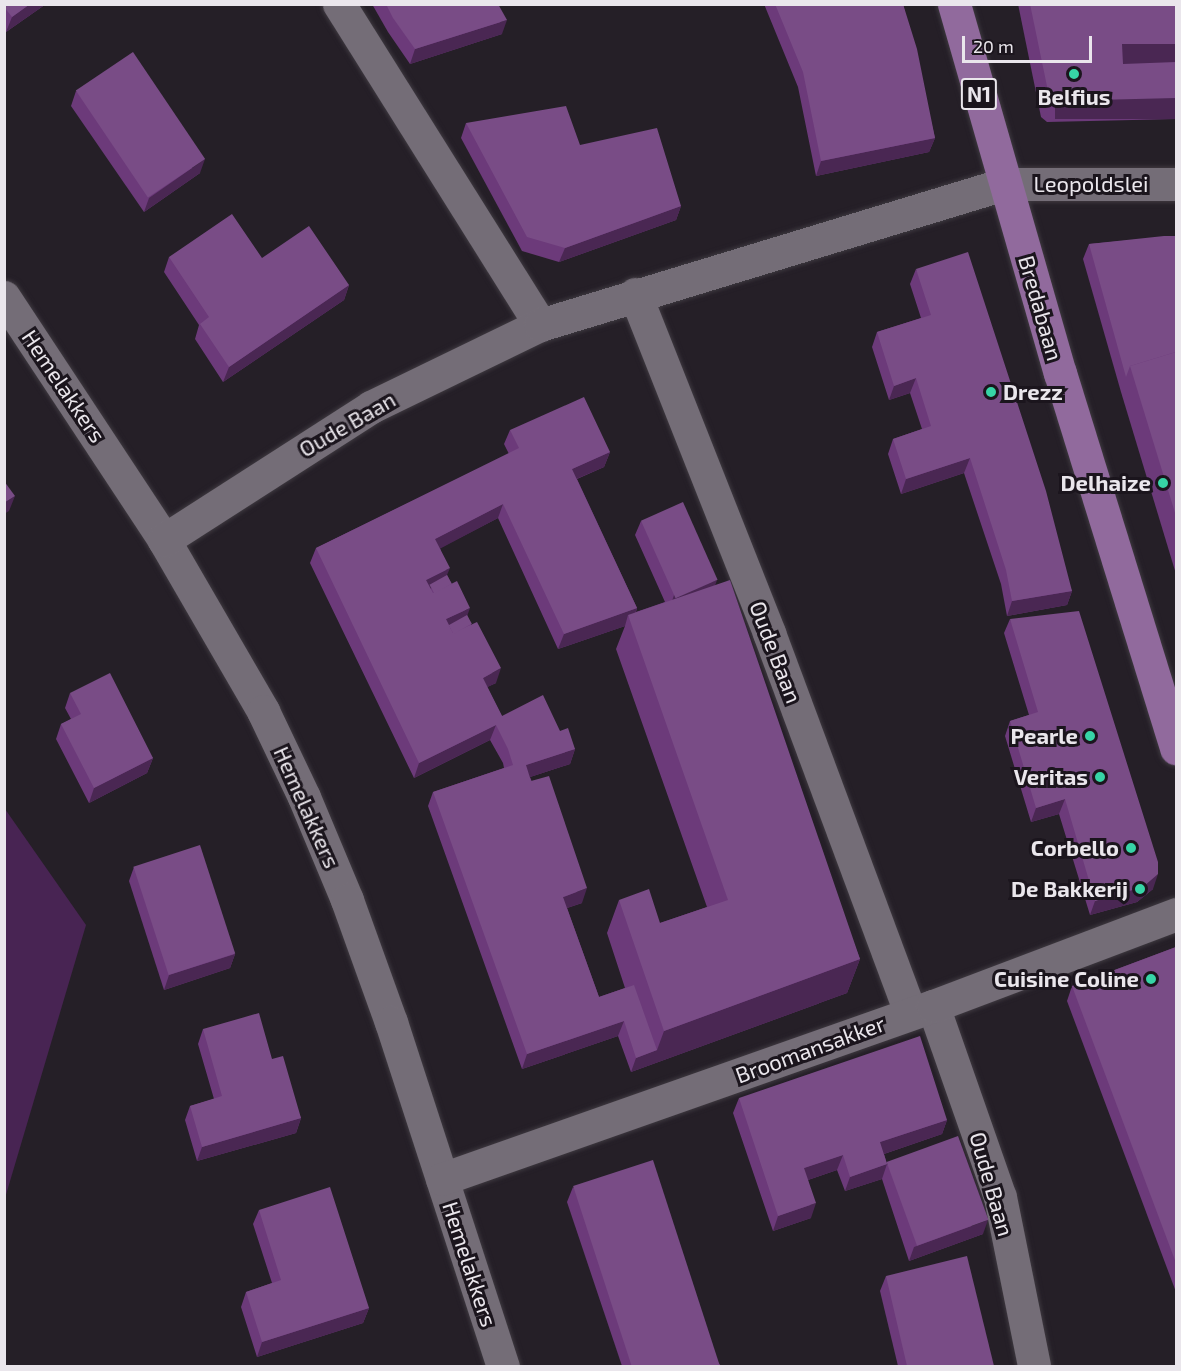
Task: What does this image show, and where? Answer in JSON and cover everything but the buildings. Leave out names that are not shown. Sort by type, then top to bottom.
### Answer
[{"type":"main road","name":"Bredabaan","points":[[954,4],[1005,184],[1176,748]]},
{"type":"street","points":[[339,4],[540,325]]},
{"type":"street","name":"Oude Baan","points":[[164,540],[371,407],[540,325],[635,294],[1005,184]]},
{"type":"street","name":"Leopoldslei","points":[[1005,184],[1176,184]]},
{"type":"street","name":"Oude Baan","points":[[635,294],[769,633],[1000,1197],[1034,1366]]},
{"type":"street","name":"Hemelakkers","points":[[4,297],[164,540],[263,711],[304,797],[351,911],[503,1366]]},
{"type":"street","name":"Broomansakker","points":[[442,1179],[922,1009],[1176,914]]},
{"type":"shaded area","points":[[5,809],[86,925],[5,1198]]},
{"type":"place","name":"Belfius","points":[[1074,74]]},
{"type":"place","name":"Drezz","points":[[991,392]]},
{"type":"place","name":"Delhaize","points":[[1163,483]]},
{"type":"place","name":"Pearle","points":[[1090,736]]},
{"type":"place","name":"Veritas","points":[[1100,777]]},
{"type":"place","name":"Corbello","points":[[1131,848]]},
{"type":"place","name":"De Bakkerij","points":[[1140,889]]},
{"type":"place","name":"Cuisine Coline","points":[[1151,979]]}]
